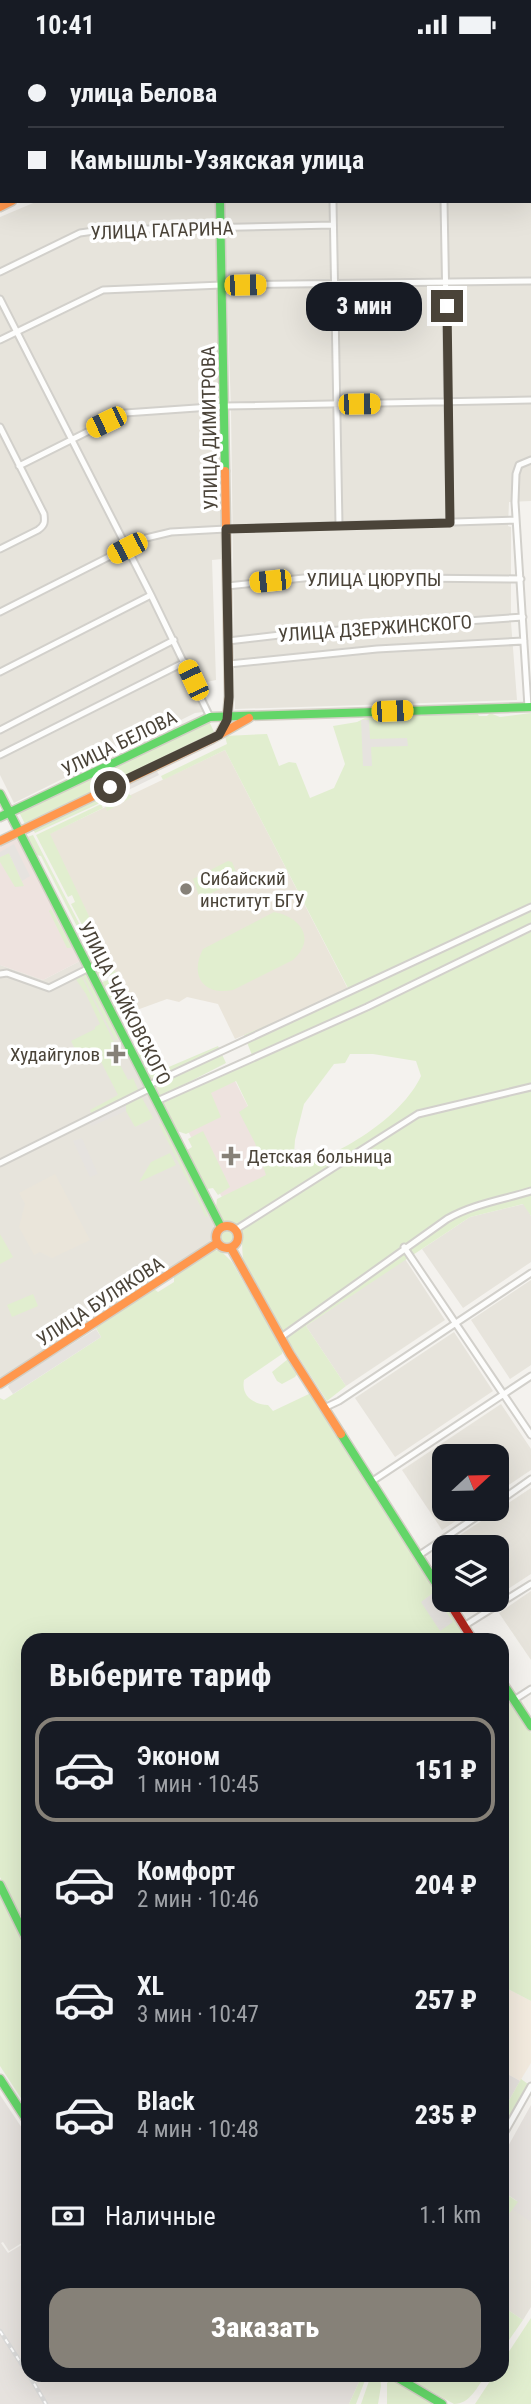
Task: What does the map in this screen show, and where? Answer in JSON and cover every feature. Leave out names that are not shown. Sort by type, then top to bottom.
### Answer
[{"type":"main road","name":"УЛИЦА ДИМИТРОВА","points":[[220,203],[229,664],[228,715],[221,733]]},
{"type":"main road","points":[[221,733],[217,720],[211,717],[222,709],[229,697]]},
{"type":"main road","name":"УЛИЦА БЕЛОВА","points":[[0,817],[211,717],[530,707]]},
{"type":"main road","name":"УЛИЦА БЕЛОВА","points":[[0,841],[255,716]]},
{"type":"main road","name":"УЛИЦА ЧАЙКОВСКОГО","points":[[0,794],[221,1227]]},
{"type":"main road","points":[[221,1227],[235,1230],[237,1240],[230,1248],[223,1248],[217,1243],[217,1231],[221,1227]]},
{"type":"main road","name":"УЛИЦА БУЛЯКОВА","points":[[0,1384],[217,1243]]},
{"type":"main road","points":[[230,1248],[280,1338],[432,1577]]},
{"type":"main road","points":[[455,1612],[469,1633]]},
{"type":"main road","points":[[509,1692],[531,1726]]},
{"type":"main road","points":[[0,1885],[21,1928]]},
{"type":"main road","points":[[0,2079],[21,2112]]},
{"type":"main road","points":[[405,2382],[442,2404]]},
{"type":"street","points":[[332,203],[339,524]]},
{"type":"street","points":[[444,203],[450,523]]},
{"type":"street","name":"УЛИЦА ГАГАРИНА","points":[[0,272],[80,233],[101,230],[333,225]]},
{"type":"street","points":[[0,340],[103,289],[531,281]]},
{"type":"street","points":[[0,299],[152,595],[211,717]]},
{"type":"street","points":[[19,466],[125,413],[225,406],[531,400]]},
{"type":"street","points":[[0,427],[44,514],[44,526],[0,549]]},
{"type":"street","points":[[530,707],[516,520],[516,474],[519,465],[531,460]]},
{"type":"street","points":[[0,612],[159,534],[339,524],[516,520]]},
{"type":"street","name":"УЛИЦА ЦЮРУПЫ","points":[[227,586],[313,577],[521,579]]},
{"type":"street","points":[[0,672],[152,595]]},
{"type":"street","name":"УЛИЦА ДЗЕРЖИНСКОГО","points":[[228,641],[296,633],[523,617]]},
{"type":"street","points":[[0,730],[174,640]]},
{"type":"street","points":[[229,664],[377,649],[524,641]]},
{"type":"street","points":[[0,755],[185,661]]},
{"type":"street","points":[[0,1163],[150,1087],[531,907]]},
{"type":"street","points":[[157,1101],[367,1007],[531,927]]},
{"type":"street","points":[[0,974],[7,973],[49,988],[89,968]]},
{"type":"street","points":[[235,1230],[418,1114],[531,1087]]},
{"type":"street","points":[[280,1338],[404,1247],[462,1210],[531,1191]]},
{"type":"street","points":[[404,1247],[531,1435]]},
{"type":"street","points":[[324,1408],[339,1401],[531,1273]]},
{"type":"street","points":[[371,1482],[531,1376]]},
{"type":"street","points":[[509,1495],[531,1479]]},
{"type":"street","points":[[418,1556],[470,1521]]},
{"type":"street","points":[[464,1626],[531,1584]]},
{"type":"street","points":[[514,1700],[531,1689]]},
{"type":"street","points":[[509,2125],[531,2086]]},
{"type":"shaded area","points":[[33,203],[217,203],[222,559],[212,560],[216,680],[191,688],[203,712],[195,713],[14,803],[0,775],[0,217]]},
{"type":"shaded area","points":[[224,203],[531,203],[531,501],[509,502],[508,526],[511,527],[511,622],[517,700],[235,709],[231,410]]},
{"type":"shaded area","points":[[361,720],[369,720],[370,739],[407,738],[408,746],[371,747],[372,766],[363,766]]},
{"type":"shaded area","name":"Сибайский институт БГУ","points":[[225,750],[349,991],[235,1039],[218,1004],[187,997],[179,1002],[167,999],[134,1011],[49,834]]},
{"type":"shaded area","points":[[155,768],[159,775],[102,803],[98,795]]},
{"type":"shaded area","points":[[18,840],[80,961],[43,980],[0,965],[0,844]]},
{"type":"shaded area","points":[[14,844],[30,876],[22,881],[9,853],[0,857],[0,852]]},
{"type":"shaded area","points":[[80,961],[214,1225],[213,1237],[205,1248],[0,1379],[0,965],[43,980]]},
{"type":"shaded area","points":[[229,1069],[283,1176],[232,1217],[171,1098]]},
{"type":"shaded area","points":[[126,1101],[126,1111],[92,1126],[86,1121]]},
{"type":"shaded area","points":[[82,1138],[98,1174],[90,1177],[73,1141]]},
{"type":"shaded area","points":[[55,1174],[90,1240],[52,1258],[40,1252],[34,1255],[19,1227],[25,1204],[19,1193]]},
{"type":"shaded area","points":[[524,1204],[531,1216],[531,1262],[463,1308],[422,1249],[470,1217]]},
{"type":"shaded area","points":[[405,1259],[445,1320],[346,1386],[306,1326]]},
{"type":"shaded area","points":[[531,1280],[531,1365],[510,1379],[471,1320]]},
{"type":"shaded area","points":[[96,1329],[101,1337],[13,1394],[8,1387],[11,1382]]},
{"type":"shaded area","points":[[454,1332],[493,1391],[395,1457],[355,1398]]},
{"type":"shaded area","points":[[501,1404],[531,1449],[531,1470],[509,1485],[509,1444],[441,1444]]},
{"type":"shaded area","points":[[432,1450],[432,1515],[402,1470]]},
{"type":"shaded area","points":[[531,1488],[531,1574],[509,1588],[509,1535],[460,1535],[481,1521],[509,1521],[509,1503]]},
{"type":"shaded area","points":[[436,1521],[456,1521],[442,1530]]},
{"type":"shaded area","points":[[531,1591],[531,1660],[499,1613],[509,1612],[509,1606]]},
{"type":"shaded area","points":[[432,1594],[432,1612],[446,1612],[453,1622],[440,1631],[421,1602]]},
{"type":"shaded area","points":[[509,1990],[531,2001],[531,2063],[520,2081],[509,2075]]},
{"type":"shaded area","points":[[509,2075],[520,2081],[509,2101]]},
{"type":"shaded area","points":[[0,2095],[21,2126],[21,2243],[9,2251],[3,2242],[1,2243],[8,2253],[21,2245],[21,2382],[359,2382],[349,2404],[0,2404]]},
{"type":"shaded area","points":[[531,2105],[531,2222],[512,2209],[517,2201],[509,2196],[509,2144]]},
{"type":"shaded area","points":[[513,2208],[531,2221],[531,2307],[523,2320],[509,2311],[509,2213]]},
{"type":"green space","points":[[477,713],[479,716],[487,716],[490,713],[500,717],[531,713],[531,1216],[523,1204],[470,1217],[306,1326],[346,1386],[327,1401],[281,1330],[245,1266],[241,1235],[237,1226],[223,1221],[216,1207],[217,1199],[266,1175],[255,1143],[239,1112],[248,1106],[236,1081],[211,1093],[221,1117],[186,1134],[177,1131],[161,1100],[252,1055],[244,1035],[349,990],[225,750],[163,780],[161,776],[227,744],[225,736],[267,734],[279,766],[289,762],[296,763],[310,798],[334,788],[345,764],[333,726],[357,722],[371,715]],"holes":[[[350,1054],[373,1054],[416,1061],[421,1076],[412,1092],[384,1121],[366,1134],[329,1155],[293,1168],[295,1140],[304,1104],[334,1064],[345,1063]]]},
{"type":"green space","points":[[209,721],[215,734],[25,824],[19,812]]},
{"type":"green space","points":[[127,792],[132,797],[107,811],[104,803]]},
{"type":"green space","points":[[98,797],[100,803],[35,833],[32,827]]},
{"type":"green space","points":[[101,804],[103,808],[50,834],[116,973],[109,976],[71,904],[75,902],[72,895],[68,897],[36,835]]},
{"type":"green space","points":[[33,835],[107,977],[100,979],[88,955],[90,952],[41,856],[36,855],[27,837]]},
{"type":"green space","points":[[9,853],[24,886],[15,887],[0,862],[0,857]]},
{"type":"green space","points":[[228,861],[232,862],[239,879],[206,896],[199,896],[193,879]]},
{"type":"green space","points":[[51,909],[71,948],[67,948],[49,911]]},
{"type":"green space","points":[[274,912],[291,919],[302,930],[304,944],[293,960],[233,990],[214,990],[207,987],[202,982],[198,968],[203,949]]},
{"type":"green space","points":[[82,974],[86,974],[118,1037],[116,1041]]},
{"type":"green space","points":[[81,975],[114,1042],[110,1044],[112,1049],[109,1051],[128,1080],[133,1078],[139,1092],[92,1115],[90,1110],[118,1095],[95,1050],[79,1057],[71,1041],[100,1024],[75,978]]},
{"type":"green space","points":[[118,977],[135,1015],[130,1015],[110,979]]},
{"type":"green space","points":[[108,980],[123,1009],[117,1012],[102,982]]},
{"type":"green space","points":[[138,1020],[164,1069],[218,1046],[226,1063],[160,1097],[137,1053],[141,1050],[127,1022]]},
{"type":"green space","points":[[141,1096],[153,1118],[135,1127],[126,1111],[126,1103]]},
{"type":"green space","points":[[162,1123],[208,1216],[206,1217],[159,1124]]},
{"type":"green space","points":[[203,1131],[230,1187],[218,1195],[213,1188],[207,1189],[187,1150],[192,1147],[188,1139]]},
{"type":"green space","points":[[170,1153],[176,1165],[139,1182],[151,1162]]},
{"type":"green space","points":[[227,1229],[233,1231],[233,1243],[227,1245],[221,1243],[219,1237],[221,1231]]},
{"type":"green space","points":[[0,1234],[13,1257],[0,1264]]},
{"type":"green space","points":[[215,1250],[222,1252],[232,1262],[283,1350],[282,1354],[244,1380],[246,1395],[253,1401],[268,1405],[273,1411],[311,1393],[432,1584],[432,1612],[451,1612],[465,1633],[21,1633],[21,1918],[0,1877],[0,1398],[4,1400],[101,1337],[96,1328],[154,1289],[158,1292],[174,1282],[174,1276]]},
{"type":"green space","points":[[33,1294],[38,1306],[12,1317],[7,1305]]},
{"type":"green space","points":[[288,1359],[298,1373],[282,1384],[272,1372]]},
{"type":"green space","points":[[509,1700],[531,1733],[531,2001],[509,1990]]},
{"type":"green space","points":[[0,1891],[21,1933],[21,2098],[0,2066]]},
{"type":"green space","points":[[521,2079],[528,2084],[509,2120],[509,2100]]},
{"type":"green space","points":[[509,2196],[518,2202],[509,2214]]},
{"type":"green space","points":[[509,2311],[523,2320],[509,2340]]},
{"type":"green space","points":[[531,2318],[531,2404],[475,2404],[489,2382],[509,2382],[509,2351]]},
{"type":"green space","points":[[359,2382],[364,2382],[356,2404],[349,2404]]},
{"type":"green space","points":[[369,2382],[381,2382],[378,2404],[361,2404]]},
{"type":"green space","points":[[397,2382],[436,2404],[387,2404],[387,2383]]},
{"type":"green space","points":[[415,2382],[481,2382],[469,2398],[454,2404]]},
{"type":"railway","points":[[0,2331],[21,2363]]},
{"type":"railway","points":[[33,2382],[46,2404]]},
{"type":"traffic: fast","points":[[220,203],[225,471]]},
{"type":"traffic: fast","points":[[0,817],[210,717],[531,707]]},
{"type":"traffic: fast","points":[[0,794],[221,1227]]},
{"type":"traffic: fast","points":[[341,1434],[432,1577]]},
{"type":"traffic: fast","points":[[509,1693],[531,1726]]},
{"type":"traffic: fast","points":[[0,1885],[21,1928]]},
{"type":"traffic: fast","points":[[0,2079],[21,2111]]},
{"type":"traffic: fast","points":[[405,2382],[442,2404]]},
{"type":"traffic: slow","points":[[0,207],[8,203]]},
{"type":"traffic: slow","points":[[219,735],[227,720],[229,696],[225,471]]},
{"type":"traffic: slow","points":[[0,841],[212,739],[249,718]]},
{"type":"traffic: slow","points":[[227,1226],[235,1229],[238,1237],[235,1245],[227,1248],[219,1245],[216,1237],[219,1229],[227,1226]]},
{"type":"traffic: slow","points":[[0,1384],[217,1243]]},
{"type":"traffic: slow","points":[[231,1248],[290,1354],[341,1434]]},
{"type":"traffic: jam","points":[[455,1612],[469,1633]]},
{"type":"place","name":"Сибайский институт БГУ","points":[[186,889]]},
{"type":"place","name":"Худайгулов","points":[[116,1054]]},
{"type":"place","name":"Детская больница","points":[[231,1156]]},
{"type":"route","points":[[110,787],[219,735],[225,726],[229,697],[226,529],[450,523],[447,306]]}]
